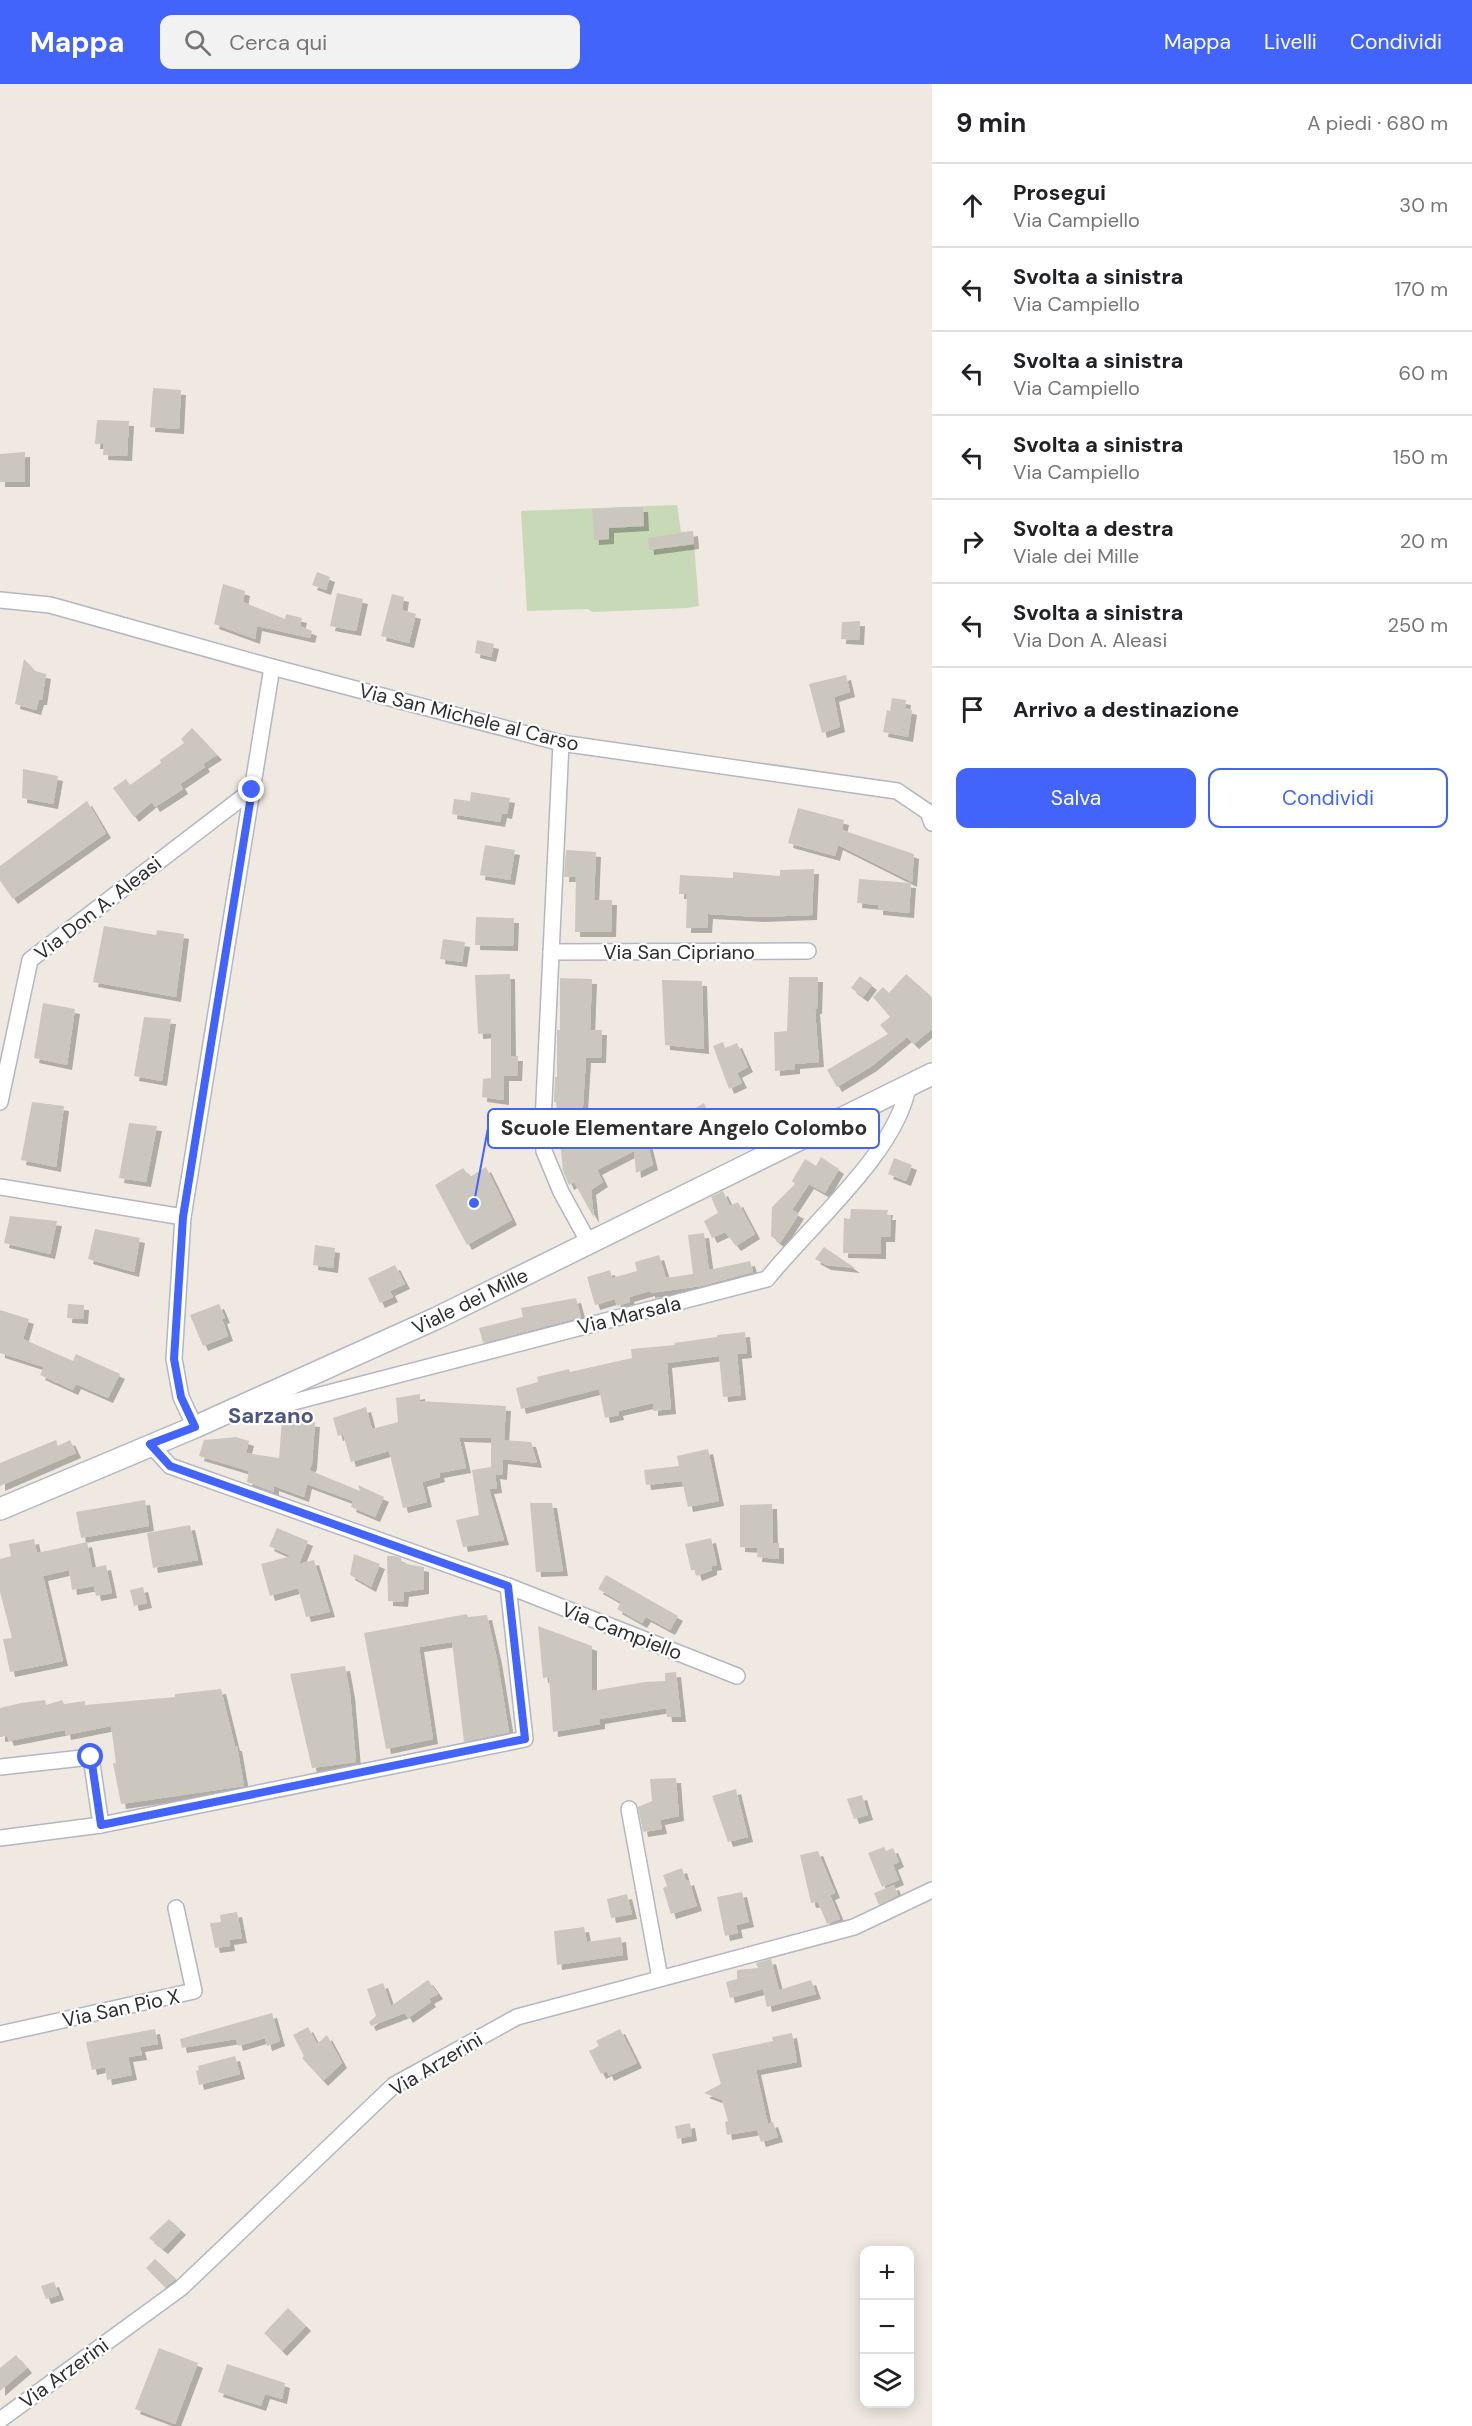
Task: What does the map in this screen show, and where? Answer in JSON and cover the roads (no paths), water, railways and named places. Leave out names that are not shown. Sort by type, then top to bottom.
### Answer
[{"type":"main road","name":"Viale dei Mille","points":[[0,1509],[257,1400],[437,1318],[932,1074]]},
{"type":"street","name":"Via San Michele al Carso","points":[[0,600],[50,604],[272,667],[561,743],[897,791],[930,815]]},
{"type":"street","points":[[195,1427],[181,1397],[174,1359],[183,1217],[272,667]]},
{"type":"street","points":[[561,743],[543,1122],[544,1151],[561,1192],[589,1242]]},
{"type":"street","name":"Via Don A. Aleasi","points":[[0,1102],[30,960],[252,790]]},
{"type":"street","name":"Via San Cipriano","points":[[551,952],[808,951]]},
{"type":"street","name":"Via Marsala","points":[[257,1400],[267,1405],[278,1406],[767,1279],[791,1249],[866,1168],[899,1117],[908,1086]]},
{"type":"street","points":[[0,1187],[183,1217]]},
{"type":"street","name":"Via Campiello","points":[[150,1444],[170,1466],[508,1586],[736,1676]]},
{"type":"street","points":[[0,1838],[101,1825],[525,1739],[508,1586]]},
{"type":"street","points":[[0,1767],[91,1757],[101,1825]]},
{"type":"street","points":[[629,1809],[660,1978]]},
{"type":"street","name":"Via Arzerini","points":[[0,2420],[181,2288],[394,2085],[517,2017],[854,1927],[932,1890]]},
{"type":"street","name":"Via San Pio X","points":[[0,2034],[194,1991],[176,1908]]},
{"type":"place","name":"Scuole Elementare Angelo Colombo","points":[[474,1203]]},
{"type":"district","name":"Sarzano","points":[[271,1415]]}]
